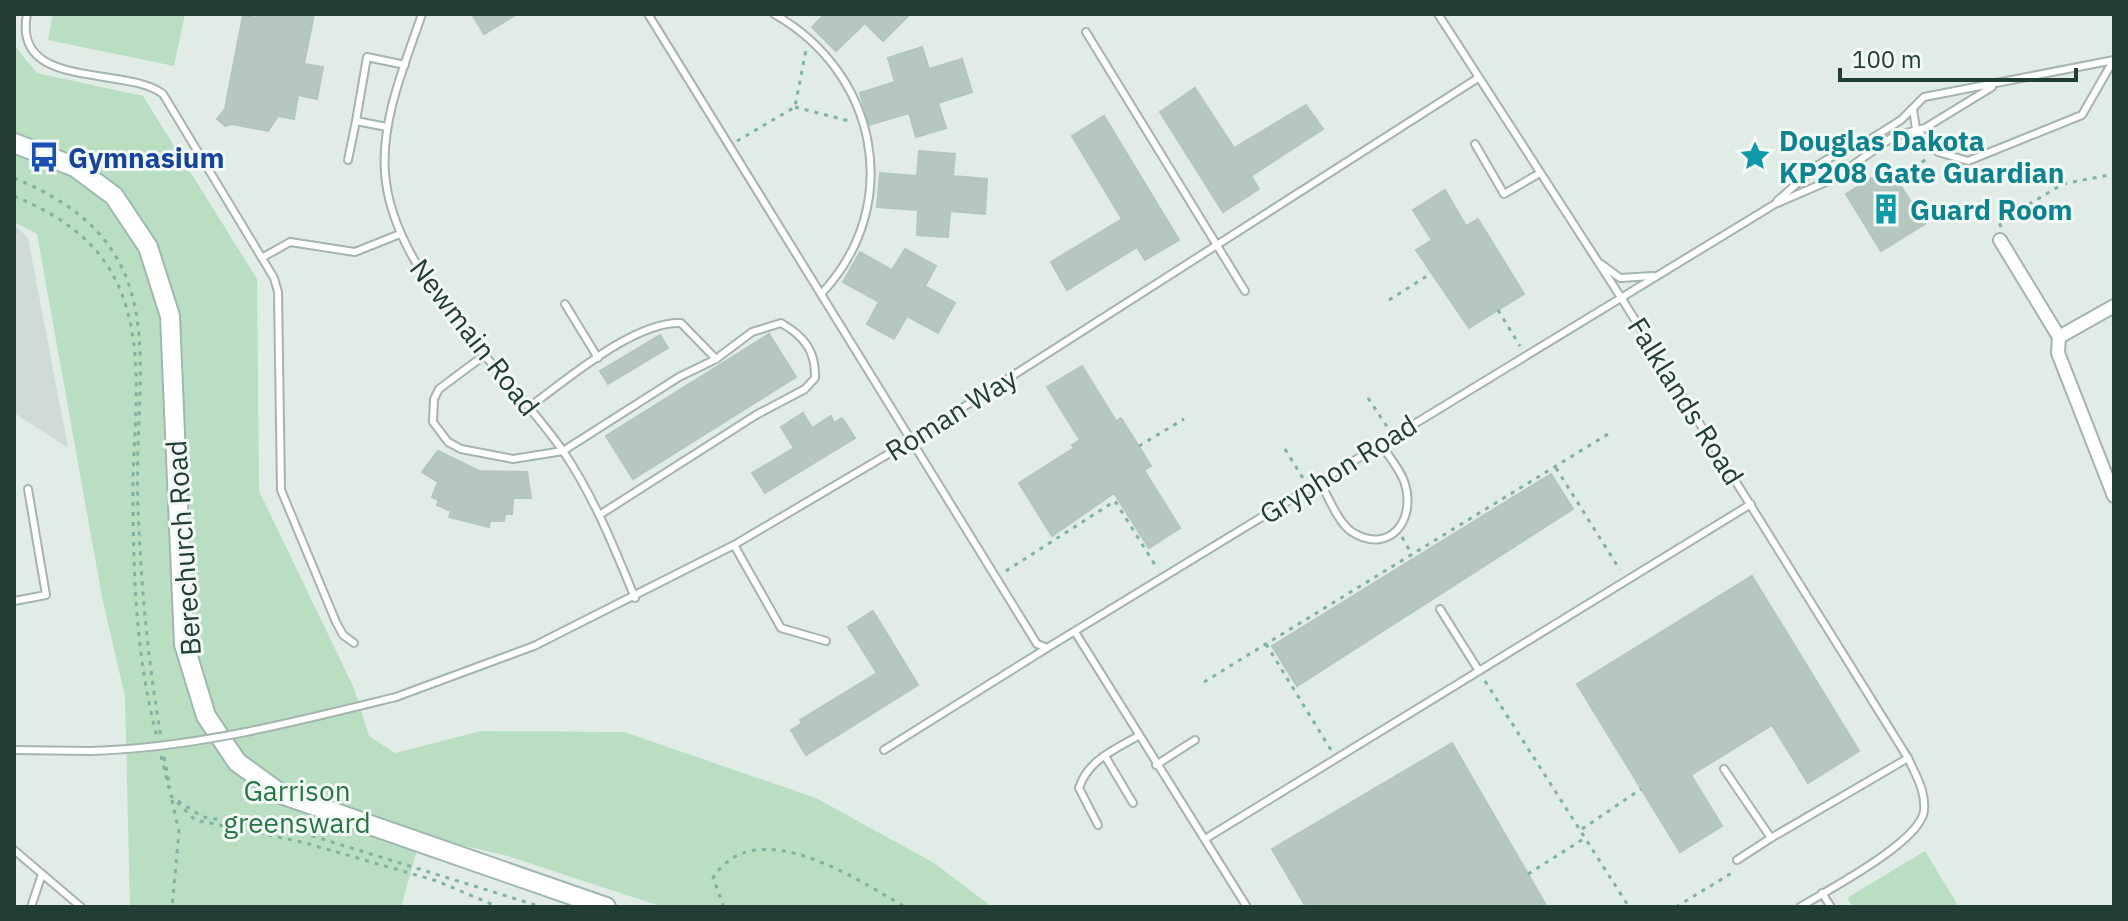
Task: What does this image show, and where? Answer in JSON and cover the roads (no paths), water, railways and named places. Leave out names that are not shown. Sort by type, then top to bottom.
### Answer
[{"type":"street","name":"Berechurch Road","points":[[14,143],[75,167],[114,196],[148,247],[170,316],[184,644],[206,716],[237,762],[281,794],[606,907]]},
{"type":"street","points":[[2000,240],[2029,304],[2059,337],[2058,353],[2065,375],[2114,496]]},
{"type":"street","points":[[2059,337],[2114,306]]},
{"type":"lane","points":[[27,14],[27,40],[38,58],[78,73],[146,84],[163,94],[236,219],[265,256],[278,292],[281,490],[336,622],[343,635],[354,643]]},
{"type":"lane","name":"Newmain Road","points":[[422,14],[387,127],[385,172],[388,198],[400,234],[433,288],[563,451],[601,514],[635,598]]},
{"type":"lane","points":[[648,14],[1037,644],[1047,648]]},
{"type":"lane","points":[[774,14],[809,38],[830,58],[846,81],[864,124],[870,156],[871,195],[859,236],[838,276],[822,293]]},
{"type":"lane","name":"Falklands Road","points":[[1438,14],[1751,504],[1908,758],[1924,793],[1924,814],[1911,836],[1822,893]]},
{"type":"lane","points":[[1086,32],[1218,242],[1245,291]]},
{"type":"lane","points":[[348,160],[367,57],[405,65]]},
{"type":"lane","points":[[1775,204],[1833,179],[1894,136],[1925,128],[1992,87],[2029,75],[2114,60]]},
{"type":"lane","points":[[1913,109],[1916,129],[1938,152],[1968,161],[2082,115],[2114,60]]},
{"type":"lane","name":"Roman Way","points":[[14,750],[148,749],[254,732],[396,697],[534,646],[635,598],[734,545],[912,440],[1478,78]]},
{"type":"lane","points":[[1775,204],[1818,165],[1848,147],[1866,142],[1913,109],[1924,97],[1952,90],[1992,87]]},
{"type":"lane","points":[[356,121],[387,127]]},
{"type":"lane","points":[[1475,144],[1504,194],[1540,173]]},
{"type":"lane","name":"Gryphon Road","points":[[1047,648],[1379,442],[1622,299],[1775,204]]},
{"type":"lane","points":[[265,256],[290,242],[355,252],[400,234]]},
{"type":"lane","points":[[1596,259],[1620,278],[1643,279],[1660,274]]},
{"type":"lane","points":[[565,304],[598,358]]},
{"type":"lane","points":[[529,407],[598,358],[664,322],[681,323],[716,359]]},
{"type":"lane","points":[[486,354],[439,389],[431,411],[440,433],[461,449],[496,458],[563,451],[679,377],[716,359],[752,332],[781,323],[801,334],[816,360],[815,378],[805,389],[716,439],[601,514]]},
{"type":"lane","points":[[1319,480],[1349,531],[1370,539],[1388,538],[1409,511],[1405,483],[1379,442]]},
{"type":"lane","points":[[14,601],[46,595],[28,489]]},
{"type":"lane","points":[[1205,839],[1751,504]]},
{"type":"lane","points":[[734,545],[781,628],[826,641]]},
{"type":"lane","points":[[1440,609],[1479,671]]},
{"type":"lane","points":[[1075,632],[1247,907]]},
{"type":"lane","points":[[884,750],[1047,648]]},
{"type":"lane","points":[[1098,825],[1079,788],[1084,773],[1138,736]]},
{"type":"lane","points":[[1156,765],[1195,740]]},
{"type":"lane","points":[[1105,756],[1133,803]]},
{"type":"lane","points":[[1737,860],[1908,758]]},
{"type":"lane","points":[[1724,769],[1771,838]]},
{"type":"lane","points":[[14,850],[81,907]]},
{"type":"lane","points":[[31,907],[42,874]]},
{"type":"lane","points":[[1800,907],[1822,893],[1831,907]]},
{"type":"place","name":"Douglas Dakota KP208 Gate Guardian","points":[[1755,156]]},
{"type":"place","name":"Gymnasium","points":[[44,157]]},
{"type":"place","name":"Guard Room","points":[[1886,209]]},
{"type":"park label","name":"Garrison greensward","points":[[297,806]]}]
